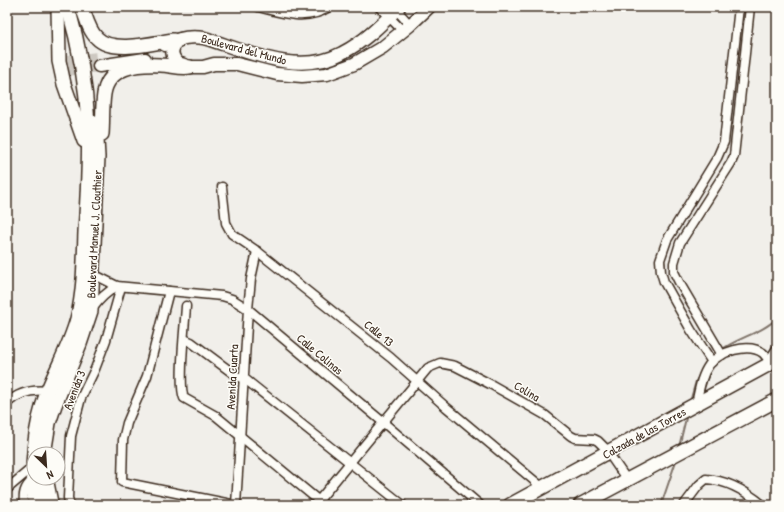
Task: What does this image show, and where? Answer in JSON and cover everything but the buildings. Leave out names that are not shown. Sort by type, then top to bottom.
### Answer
[{"type":"main road","points":[[58,7],[63,66],[93,156]]},
{"type":"main road","name":"Boulevard Manuel J. Clouthier","points":[[45,446],[53,411],[80,344],[91,311],[93,274],[93,156],[88,124],[86,96],[77,43],[68,7]]},
{"type":"main road","name":"Boulevard Manuel J. Clouthier","points":[[35,446],[38,422],[48,390],[71,338],[79,311],[96,117],[87,49],[77,7]]},
{"type":"main road","points":[[82,7],[93,34],[103,44],[115,47],[177,40]]},
{"type":"main road","points":[[93,156],[100,148],[103,123],[104,92],[107,84],[113,76],[122,69],[133,66],[156,65],[186,68],[190,67]]},
{"type":"main road","name":"Calzada de las Torres","points":[[510,505],[681,411],[702,401],[770,362]]},
{"type":"main road","points":[[585,504],[777,400]]},
{"type":"main road","name":"Boulevard Manuel J. Clouthier","points":[[35,505],[38,486]]},
{"type":"main road","name":"Boulevard Manuel J. Clouthier","points":[[41,486],[45,505]]},
{"type":"street","points":[[258,7],[291,15],[304,16],[314,14],[329,7]]},
{"type":"street","points":[[379,7],[394,10],[407,28]]},
{"type":"street","name":"Boulevard del Mundo","points":[[394,10],[366,38],[352,48],[331,58],[315,62],[294,62],[272,59],[196,37],[177,40],[154,49],[99,62],[159,59],[177,62],[190,67],[203,67],[214,64],[237,64],[277,74],[302,76],[327,74],[342,69],[368,56],[407,28],[428,7]]},
{"type":"street","points":[[712,362],[664,282],[660,260],[667,240],[721,149],[725,134],[738,7]]},
{"type":"street","points":[[722,354],[690,302],[674,272],[674,263],[680,242],[734,156],[750,7]]},
{"type":"street","points":[[177,40],[172,51],[174,59],[177,62]]},
{"type":"street","points":[[214,64],[218,54],[216,42]]},
{"type":"street","points":[[725,134],[737,135]]},
{"type":"street","name":"Calle 13","points":[[222,186],[226,223],[232,234],[257,251],[385,353],[446,407],[543,488]]},
{"type":"street","points":[[692,200],[703,206]]},
{"type":"street","name":"Avenida Cuarta","points":[[236,505],[248,309],[251,279],[257,251]]},
{"type":"street","name":"Calle Colinas","points":[[93,274],[119,287],[222,296],[232,299],[248,309],[480,505]]},
{"type":"street","points":[[91,311],[98,300],[107,292],[119,287]]},
{"type":"street","name":"Avenida 3","points":[[70,505],[68,498],[71,436],[81,398],[95,369],[106,340],[119,287]]},
{"type":"street","points":[[169,291],[146,376],[127,423],[123,440],[122,482],[236,505]]},
{"type":"street","points":[[186,306],[182,377],[183,396],[186,400],[216,416],[319,504],[350,463],[417,381]]},
{"type":"street","points":[[184,339],[191,342],[238,377],[244,379],[403,505]]},
{"type":"street","points":[[702,401],[704,376],[712,362],[722,354],[744,348],[759,351],[770,362],[777,348]]},
{"type":"street","name":"Colina","points":[[417,381],[428,368],[436,363],[444,362],[462,370],[539,411],[571,436],[575,438],[594,439],[598,441],[608,452],[627,480]]},
{"type":"street","points":[[7,403],[26,392],[48,390]]},
{"type":"street","points":[[7,489],[26,472]]},
{"type":"street","points":[[684,505],[695,488],[706,480],[723,482],[744,491],[763,505]]},
{"type":"street","points":[[24,505],[24,492],[27,486]]},
{"type":"street","points":[[50,486],[54,505]]},
{"type":"waterway","points":[[721,350],[758,331],[772,323],[777,318]]},
{"type":"waterway","points":[[690,402],[696,381],[706,364]]},
{"type":"waterway","points":[[679,447],[687,414]]},
{"type":"waterway","points":[[661,505],[676,461]]},
{"type":"tunnel","points":[[66,61],[99,58]]},
{"type":"tunnel","points":[[67,70],[99,66]]}]
